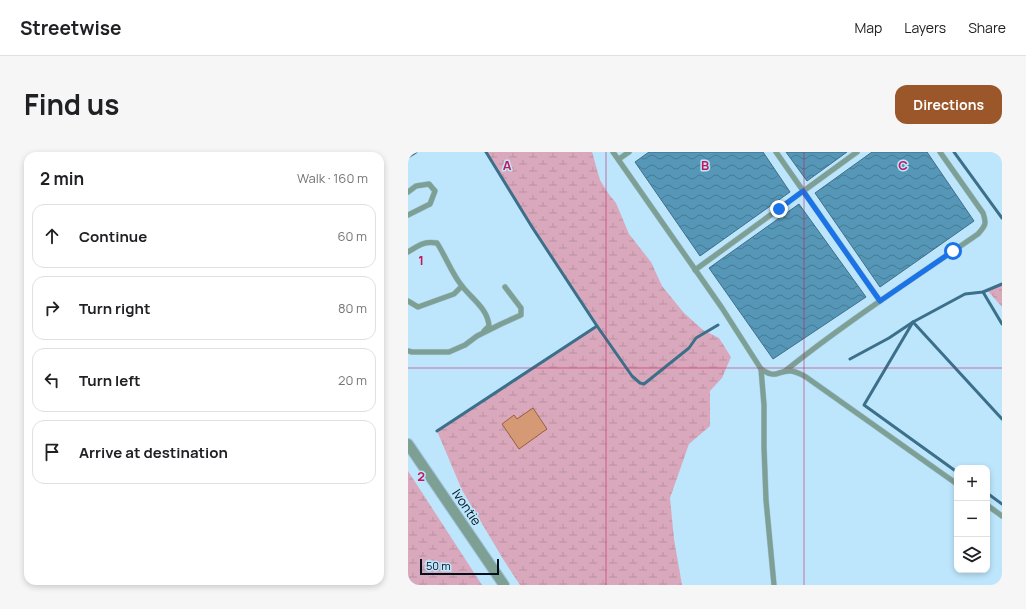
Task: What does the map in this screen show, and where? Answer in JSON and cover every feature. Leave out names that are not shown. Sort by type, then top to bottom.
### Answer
[{"type":"street","name":"Ivontie","points":[[408,444],[504,585]]},
{"type":"lane","points":[[613,152],[722,308],[761,369],[768,374],[777,374],[790,371],[799,373],[806,377],[954,482]]},
{"type":"lane","points":[[619,160],[629,152]]},
{"type":"lane","points":[[776,152],[880,301]]},
{"type":"lane","points":[[695,270],[857,152]]},
{"type":"lane","points":[[784,372],[880,301],[978,234],[985,226],[986,220],[983,213],[940,152]]},
{"type":"lane","points":[[408,192],[416,186],[429,184],[435,191],[430,204],[408,215]]},
{"type":"lane","points":[[408,252],[417,246],[428,242],[437,244],[462,286],[489,319],[489,326],[480,335]]},
{"type":"lane","points":[[408,302],[418,307],[454,294],[462,286]]},
{"type":"lane","points":[[408,351],[448,352],[465,345],[480,335],[521,315],[521,308],[505,287]]},
{"type":"lane","points":[[761,369],[764,405],[766,500],[774,585]]},
{"type":"lane","points":[[990,507],[1002,516]]},
{"type":"green space","points":[[486,152],[592,152],[600,180],[616,203],[629,234],[651,262],[662,286],[684,313],[703,330],[719,338],[731,357],[722,378],[710,391],[710,426],[689,444],[670,498],[674,539],[682,585],[520,585],[462,490],[437,431],[597,326],[532,227]]},
{"type":"green space","points":[[1002,284],[1002,307],[987,290]]},
{"type":"green space","points":[[408,471],[482,585],[408,585]]},
{"type":"water","points":[[649,152],[763,152],[790,192],[700,256],[635,162]]},
{"type":"water","points":[[786,152],[847,152],[807,181]]},
{"type":"water","points":[[872,152],[927,152],[974,221],[880,287],[815,193]]},
{"type":"water","points":[[799,204],[866,297],[773,359],[709,268]]},
{"type":"building","points":[[533,408],[547,429],[519,449],[502,424],[514,415],[517,419]]},
{"type":"waterway","points":[[408,157],[416,152]]},
{"type":"waterway","points":[[486,152],[532,227],[597,326],[632,376],[640,383],[644,384],[689,348],[696,338],[718,325]]},
{"type":"waterway","points":[[954,152],[1002,218]]},
{"type":"waterway","points":[[850,359],[889,338],[913,322],[965,294],[983,292],[1002,284]]},
{"type":"waterway","points":[[983,292],[1002,324]]},
{"type":"waterway","points":[[913,322],[864,405],[954,470]]},
{"type":"waterway","points":[[913,322],[1002,419]]},
{"type":"waterway","points":[[437,431],[597,326]]},
{"type":"waterway","points":[[990,495],[1002,504]]},
{"type":"route","points":[[779,209],[803,191],[880,301],[953,251]]}]
